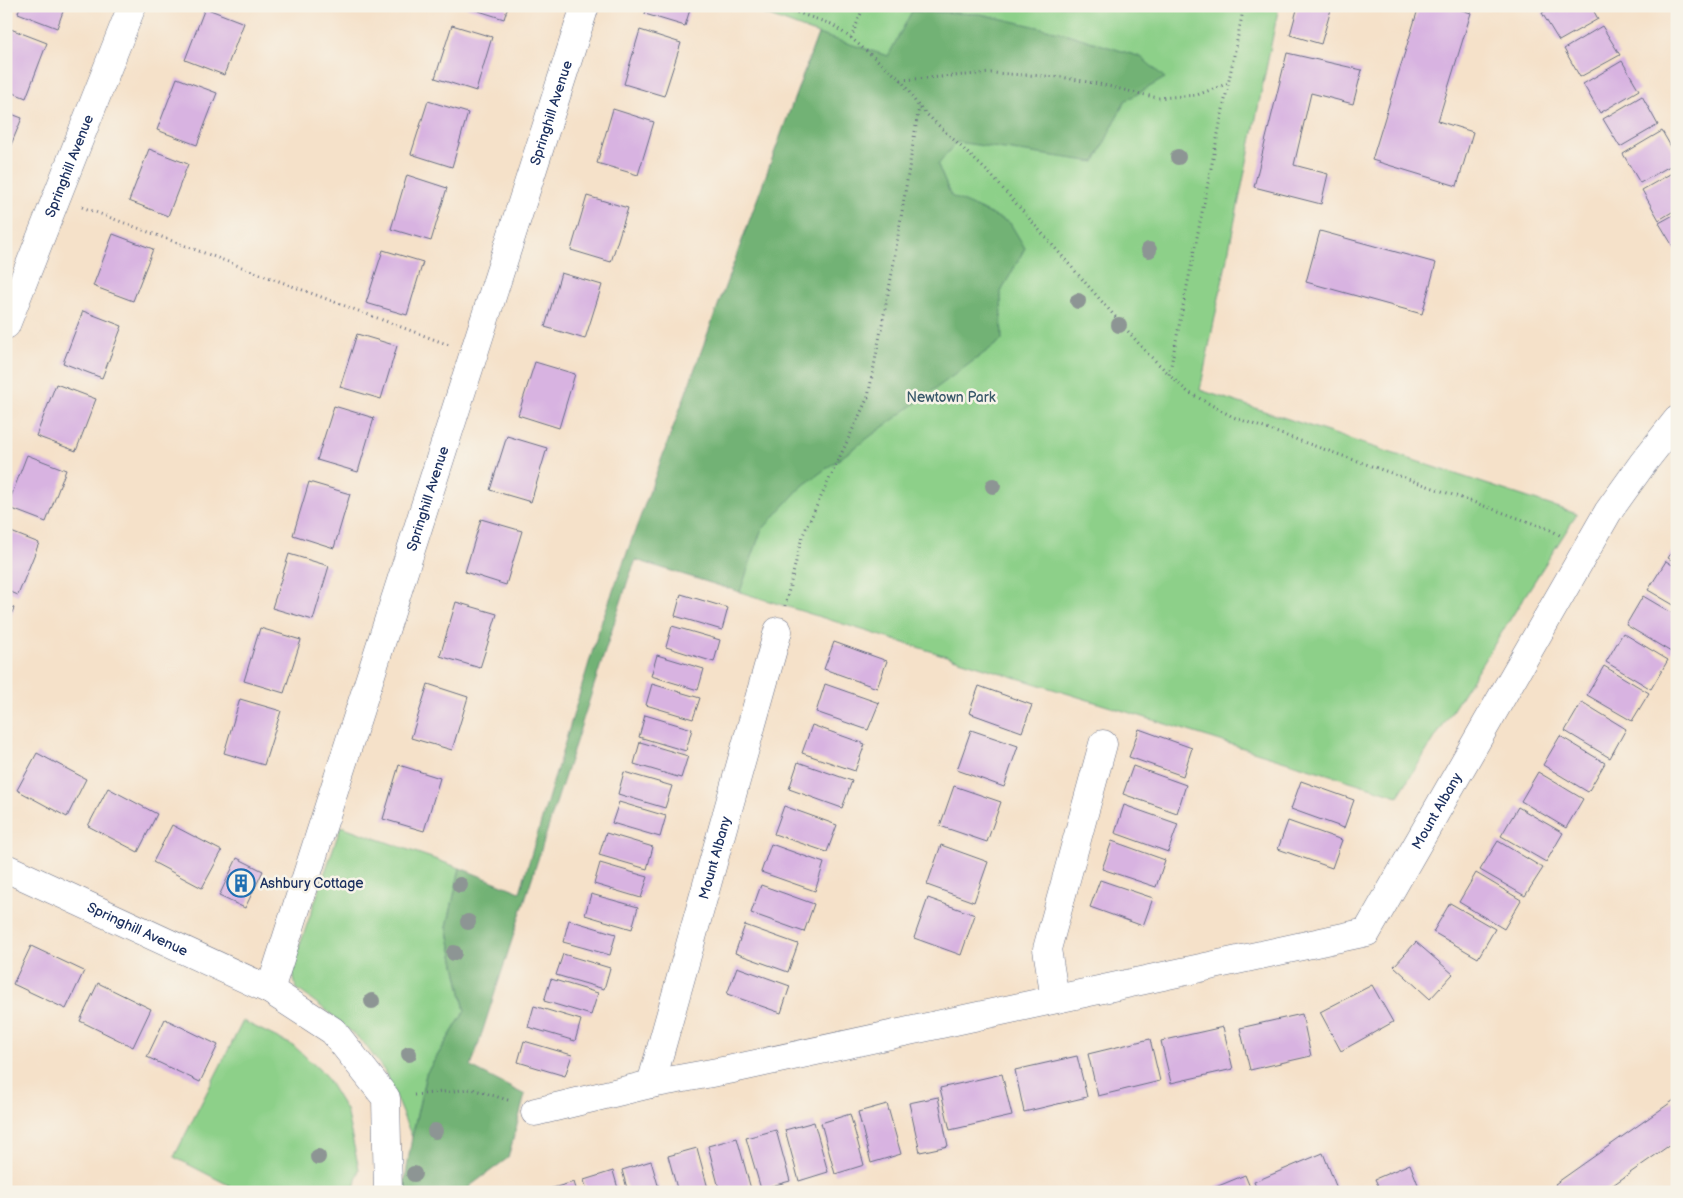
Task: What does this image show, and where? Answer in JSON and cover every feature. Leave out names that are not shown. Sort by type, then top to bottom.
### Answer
[{"type":"street","name":"Springhill Avenue","points":[[6,325],[132,6]]},
{"type":"street","name":"Springhill Avenue","points":[[270,990],[584,6]]},
{"type":"street","name":"Mount Albany","points":[[535,1112],[651,1084],[737,1068],[1367,932],[1608,512],[1677,420]]},
{"type":"street","name":"Mount Albany","points":[[651,1084],[781,619]]},
{"type":"street","points":[[1055,999],[1047,949],[1103,744]]},
{"type":"street","name":"Springhill Avenue","points":[[6,868],[270,990],[333,1032],[386,1098]]},
{"type":"street","points":[[386,1098],[388,1192]]},
{"type":"path","points":[[778,6],[831,24],[851,38],[901,80],[919,107],[991,175],[1147,353],[1188,392],[1232,417],[1549,529],[1585,551]]},
{"type":"path","points":[[851,38],[864,6]]},
{"type":"path","points":[[1169,375],[1244,6]]},
{"type":"path","points":[[901,80],[991,73],[1060,77],[1158,98],[1197,95],[1229,83]]},
{"type":"path","points":[[781,619],[802,537],[868,397],[892,273],[919,107]]},
{"type":"path","points":[[56,197],[473,354]]},
{"type":"path","points":[[386,1098],[472,1090],[503,1098],[535,1112]]},
{"type":"green space","name":"Newtown Park","points":[[743,6],[1279,6],[1200,390],[1577,514],[1398,796],[627,557],[818,34]]},
{"type":"green space","points":[[912,11],[981,14],[1064,33],[1141,57],[1165,78],[1125,101],[1095,162],[956,142],[938,165],[951,196],[1010,223],[1025,248],[1001,292],[1002,340],[801,487],[761,531],[740,592],[636,560],[471,1067],[525,1095],[508,1158],[470,1186],[468,1192],[403,1192],[412,1137],[426,1074],[465,1011],[447,927],[460,868],[520,892],[600,626],[818,34],[888,56]]},
{"type":"green space","points":[[341,826],[460,868],[447,927],[465,1011],[426,1074],[412,1137],[385,1072],[364,1043],[327,1011],[296,988],[292,968]]},
{"type":"green space","points":[[243,1021],[294,1046],[324,1074],[346,1110],[359,1169],[353,1192],[242,1192],[174,1157]]},
{"type":"building","points":[[20,6],[65,6],[57,28],[18,13]]},
{"type":"building","points":[[463,6],[508,6],[504,19]]},
{"type":"building","points":[[647,6],[691,6],[685,26],[645,14]]},
{"type":"building","points":[[1298,6],[1332,6],[1321,44],[1290,35]]},
{"type":"building","points":[[1419,6],[1450,6],[1471,13],[1438,121],[1473,132],[1457,186],[1372,160]]},
{"type":"building","points":[[1553,6],[1591,6],[1598,19],[1559,41],[1542,13]]},
{"type":"building","points":[[205,8],[244,23],[224,75],[185,60]]},
{"type":"building","points":[[452,25],[492,37],[476,91],[435,78]]},
{"type":"building","points":[[1602,26],[1620,55],[1580,77],[1564,49]]},
{"type":"building","points":[[8,28],[47,43],[26,98],[6,90],[6,33]]},
{"type":"building","points":[[640,30],[681,43],[664,96],[624,84]]},
{"type":"building","points":[[1287,53],[1362,70],[1353,104],[1311,93],[1294,165],[1328,174],[1321,204],[1254,187]]},
{"type":"building","points":[[1622,61],[1639,90],[1600,113],[1583,84]]},
{"type":"building","points":[[177,78],[217,93],[197,145],[157,130]]},
{"type":"building","points":[[1642,96],[1658,125],[1620,147],[1603,119]]},
{"type":"building","points":[[428,101],[468,113],[452,167],[411,154]]},
{"type":"building","points":[[613,109],[654,122],[638,175],[597,163]]},
{"type":"building","points":[[6,112],[22,118],[6,157]]},
{"type":"building","points":[[1662,131],[1677,157],[1677,162],[1640,183],[1623,154]]},
{"type":"building","points":[[149,149],[188,164],[168,216],[129,201]]},
{"type":"building","points":[[1677,170],[1677,209],[1659,220],[1642,190]]},
{"type":"building","points":[[407,175],[447,188],[431,241],[391,229]]},
{"type":"building","points":[[587,196],[628,208],[611,262],[571,250]]},
{"type":"building","points":[[1677,213],[1677,253],[1659,223]]},
{"type":"building","points":[[1320,231],[1436,263],[1422,314],[1306,282]]},
{"type":"building","points":[[113,234],[153,249],[133,301],[93,286]]},
{"type":"building","points":[[383,250],[423,262],[407,315],[366,303]]},
{"type":"building","points":[[561,273],[602,285],[585,339],[545,327]]},
{"type":"building","points":[[83,311],[122,326],[102,378],[63,363]]},
{"type":"building","points":[[357,334],[397,346],[381,399],[340,387]]},
{"type":"building","points":[[535,362],[575,374],[559,428],[518,415]]},
{"type":"building","points":[[56,384],[96,399],[76,451],[36,436]]},
{"type":"building","points":[[334,406],[374,418],[358,472],[317,460]]},
{"type":"building","points":[[507,436],[547,448],[531,502],[490,490]]},
{"type":"building","points":[[27,455],[66,470],[46,522],[7,507]]},
{"type":"building","points":[[309,482],[350,494],[334,548],[293,535]]},
{"type":"building","points":[[481,519],[522,531],[506,585],[465,572]]},
{"type":"building","points":[[6,530],[39,543],[18,595],[6,590]]},
{"type":"building","points":[[1677,544],[1677,563],[1668,558]]},
{"type":"building","points":[[289,554],[329,566],[313,620],[272,608]]},
{"type":"building","points":[[1666,561],[1677,568],[1677,607],[1648,590]]},
{"type":"building","points":[[681,594],[728,608],[722,630],[675,616]]},
{"type":"building","points":[[1643,596],[1677,616],[1677,642],[1671,652],[1626,625]]},
{"type":"building","points":[[456,602],[497,614],[480,668],[440,656]]},
{"type":"building","points":[[6,605],[14,608],[6,626]]},
{"type":"building","points":[[672,626],[720,640],[714,662],[666,647]]},
{"type":"building","points":[[260,628],[301,640],[284,693],[244,681]]},
{"type":"building","points":[[1623,633],[1668,660],[1651,689],[1606,662]]},
{"type":"building","points":[[834,642],[887,661],[877,688],[824,669]]},
{"type":"building","points":[[657,655],[704,669],[698,690],[651,676]]},
{"type":"building","points":[[1604,666],[1649,693],[1632,721],[1587,695]]},
{"type":"building","points":[[428,684],[468,697],[452,750],[411,738]]},
{"type":"building","points":[[652,684],[700,698],[693,719],[646,705]]},
{"type":"building","points":[[825,684],[879,703],[868,730],[816,712]]},
{"type":"building","points":[[979,686],[1032,705],[1022,732],[969,713]]},
{"type":"building","points":[[240,699],[281,711],[264,765],[224,753]]},
{"type":"building","points":[[1582,702],[1626,729],[1610,758],[1565,731]]},
{"type":"building","points":[[645,715],[692,729],[686,751],[639,737]]},
{"type":"building","points":[[812,725],[865,744],[855,771],[802,753]]},
{"type":"building","points":[[1139,729],[1192,748],[1183,776],[1129,757]]},
{"type":"building","points":[[971,730],[1018,746],[1004,787],[957,770]]},
{"type":"building","points":[[1560,736],[1605,763],[1588,792],[1543,765]]},
{"type":"building","points":[[640,742],[688,756],[681,778],[634,764]]},
{"type":"building","points":[[37,753],[86,779],[67,817],[17,790]]},
{"type":"building","points":[[798,762],[852,781],[842,808],[789,789]]},
{"type":"building","points":[[399,765],[440,778],[424,831],[383,819]]},
{"type":"building","points":[[1133,766],[1186,785],[1177,813],[1123,794]]},
{"type":"building","points":[[624,772],[672,786],[665,808],[618,794]]},
{"type":"building","points":[[1538,772],[1583,799],[1566,828],[1521,801]]},
{"type":"building","points":[[1301,781],[1354,800],[1344,828],[1291,809]]},
{"type":"building","points":[[954,786],[1001,802],[987,842],[940,826]]},
{"type":"building","points":[[108,788],[157,814],[138,852],[88,826]]},
{"type":"building","points":[[619,802],[666,816],[660,837],[612,823]]},
{"type":"building","points":[[1124,805],[1178,824],[1168,852],[1115,833]]},
{"type":"building","points":[[784,806],[837,825],[827,852],[774,834]]},
{"type":"building","points":[[1518,807],[1563,833],[1546,862],[1501,836]]},
{"type":"building","points":[[1288,821],[1342,840],[1332,868],[1278,849]]},
{"type":"building","points":[[172,825],[222,851],[202,888],[153,862]]},
{"type":"building","points":[[606,833],[653,847],[647,869],[599,855]]},
{"type":"building","points":[[1112,841],[1165,860],[1156,887],[1102,869]]},
{"type":"building","points":[[1498,841],[1543,868],[1525,896],[1480,870]]},
{"type":"building","points":[[771,844],[824,863],[815,891],[761,872]]},
{"type":"building","points":[[941,845],[988,862],[974,902],[927,885]]},
{"type":"building","name":"Ashbury Cottage","points":[[237,858],[263,871],[245,908],[219,896]]},
{"type":"building","points":[[600,863],[648,877],[641,898],[594,884]]},
{"type":"building","points":[[1476,873],[1521,900],[1504,929],[1459,902]]},
{"type":"building","points":[[1100,880],[1153,898],[1143,926],[1090,907]]},
{"type":"building","points":[[761,885],[814,904],[804,932],[751,913]]},
{"type":"building","points":[[591,894],[638,907],[632,929],[585,915]]},
{"type":"building","points":[[928,898],[975,915],[961,955],[914,938]]},
{"type":"building","points":[[1450,903],[1495,929],[1478,958],[1433,932]]},
{"type":"building","points":[[569,920],[616,934],[610,955],[563,942]]},
{"type":"building","points":[[745,925],[798,944],[788,972],[735,953]]},
{"type":"building","points":[[1416,942],[1453,974],[1430,999],[1394,966]]},
{"type":"building","points":[[31,946],[84,971],[66,1009],[13,984]]},
{"type":"building","points":[[563,954],[610,968],[604,989],[556,975]]},
{"type":"building","points":[[737,967],[790,986],[781,1013],[727,994]]},
{"type":"building","points":[[551,979],[598,993],[591,1015],[544,1001]]},
{"type":"building","points":[[98,983],[151,1009],[133,1047],[80,1021]]},
{"type":"building","points":[[1372,985],[1393,1022],[1341,1051],[1320,1012]]},
{"type":"building","points":[[534,1006],[581,1020],[575,1041],[528,1027]]},
{"type":"building","points":[[1302,1014],[1311,1056],[1250,1070],[1240,1028]]},
{"type":"building","points":[[165,1019],[218,1045],[200,1082],[147,1057]]},
{"type":"building","points":[[1223,1027],[1233,1069],[1171,1083],[1161,1041]]},
{"type":"building","points":[[1150,1039],[1160,1081],[1098,1096],[1088,1054]]},
{"type":"building","points":[[524,1041],[572,1055],[565,1076],[518,1062]]},
{"type":"building","points":[[1077,1056],[1087,1097],[1024,1112],[1015,1070]]},
{"type":"building","points":[[1002,1074],[1012,1116],[950,1130],[940,1088]]},
{"type":"building","points":[[938,1097],[948,1146],[920,1152],[909,1103]]},
{"type":"building","points":[[1677,1098],[1677,1140],[1603,1192],[1560,1192],[1555,1184]]},
{"type":"building","points":[[887,1104],[901,1154],[871,1163],[858,1112]]},
{"type":"building","points":[[850,1114],[864,1165],[835,1174],[821,1123]]},
{"type":"building","points":[[814,1122],[828,1172],[799,1181],[785,1130]]},
{"type":"building","points":[[776,1130],[790,1181],[761,1189],[746,1138]]},
{"type":"building","points":[[737,1138],[751,1189],[739,1192],[720,1192],[708,1146]]},
{"type":"building","points":[[697,1148],[709,1192],[678,1192],[668,1156]]},
{"type":"building","points":[[1323,1153],[1338,1191],[1258,1192],[1254,1182]]},
{"type":"building","points":[[651,1161],[660,1192],[628,1192],[622,1170]]},
{"type":"building","points":[[1410,1164],[1421,1192],[1381,1192],[1375,1179]]},
{"type":"building","points":[[613,1171],[619,1192],[587,1192],[584,1180]]},
{"type":"building","points":[[1245,1175],[1252,1192],[1205,1192],[1211,1189]]},
{"type":"building","points":[[574,1182],[577,1192],[542,1192],[542,1191]]},
{"type":"place","name":"Ashbury Cottage","points":[[241,883]]}]
